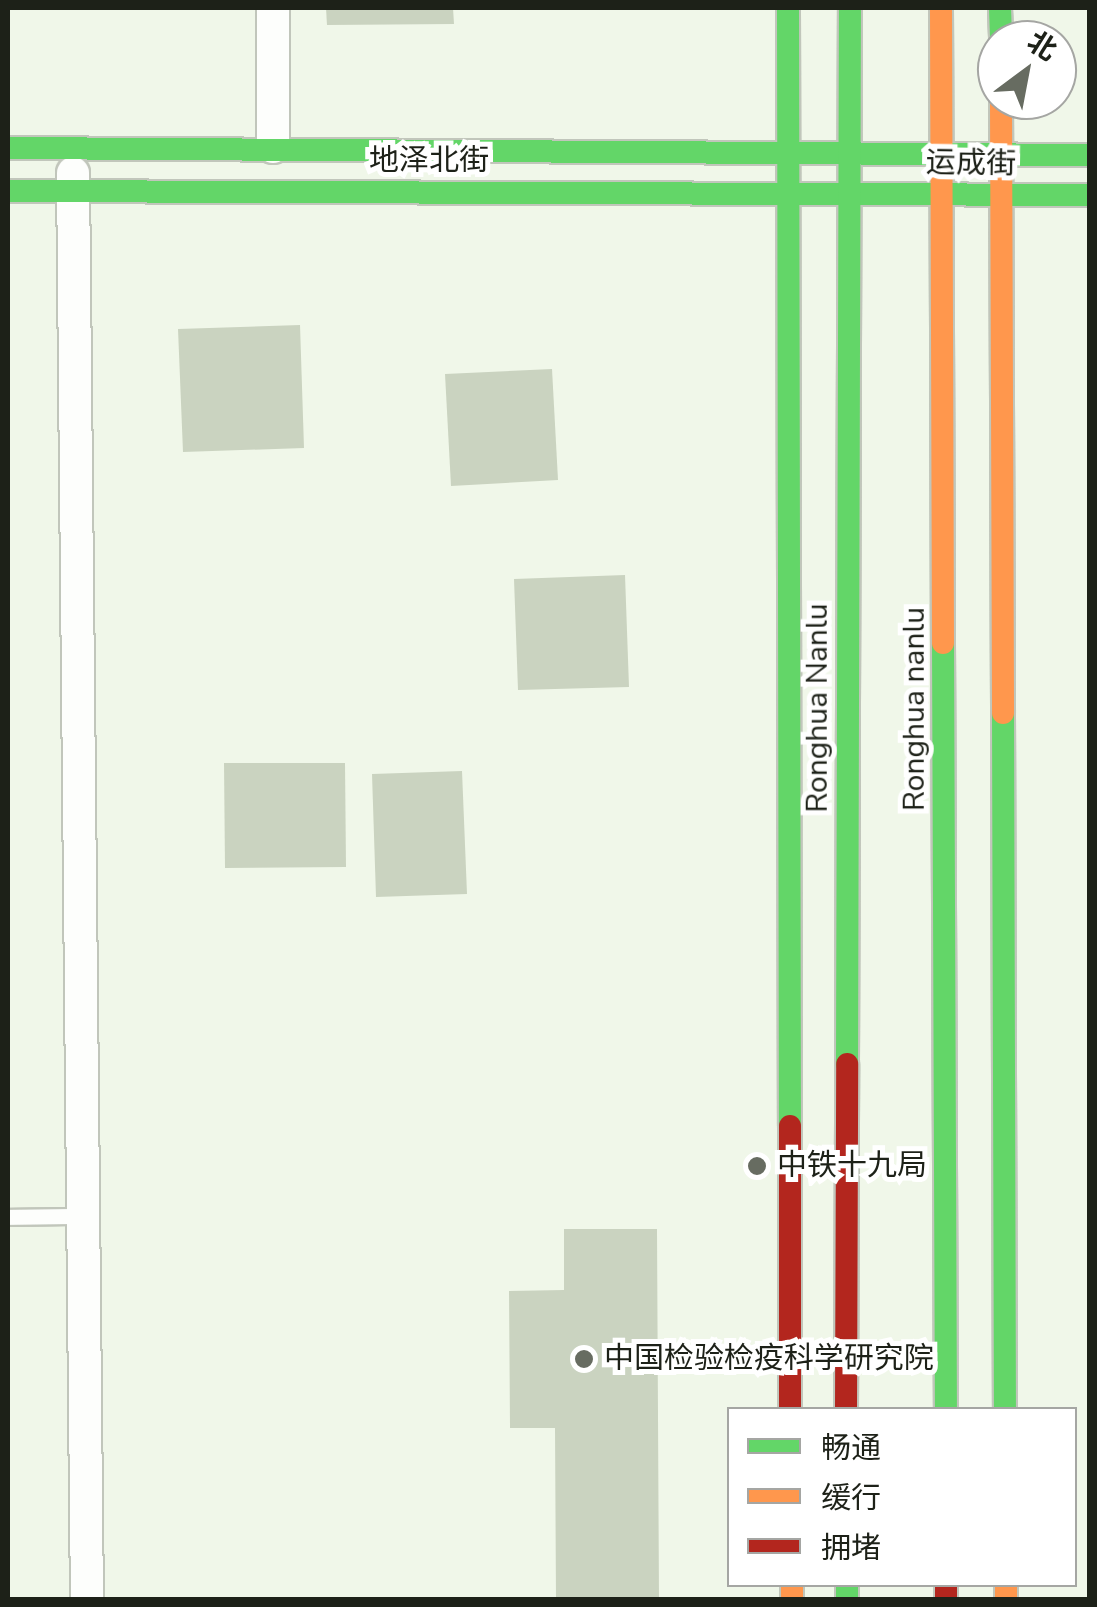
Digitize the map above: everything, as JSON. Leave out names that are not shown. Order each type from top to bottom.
[{"type":"street","points":[[273,8],[274,147]]},
{"type":"street","points":[[788,8],[790,1407]]},
{"type":"street","name":"Ronghua Nanlu","points":[[846,1407],[850,8]]},
{"type":"street","name":"Ronghua nanlu","points":[[941,8],[946,1407]]},
{"type":"street","points":[[1001,120],[1005,1407]]},
{"type":"street","name":"地泽北街","points":[[8,148],[851,152]]},
{"type":"street","points":[[73,148],[87,1600]]},
{"type":"street","name":"运成街","points":[[851,152],[1090,155]]},
{"type":"street","name":"地泽北街","points":[[8,191],[850,193]]},
{"type":"street","name":"运成街","points":[[850,193],[1090,195]]},
{"type":"street","points":[[946,720],[1002,608]]},
{"type":"lane","points":[[8,1217],[83,1216]]},
{"type":"building","points":[[326,8],[453,8],[454,24],[327,25]]},
{"type":"building","points":[[300,325],[304,448],[183,452],[178,329]]},
{"type":"building","points":[[552,369],[558,480],[451,486],[445,374]]},
{"type":"building","points":[[625,575],[629,687],[518,690],[514,579]]},
{"type":"building","points":[[224,763],[345,763],[346,867],[225,868]]},
{"type":"building","points":[[462,771],[467,894],[376,897],[372,774]]},
{"type":"building","name":"中国检验检疫科学研究院","points":[[564,1229],[657,1229],[659,1600],[556,1600],[555,1428],[510,1428],[509,1291],[564,1290]]},
{"type":"traffic: fast","points":[[788,8],[790,1126]]},
{"type":"traffic: fast","points":[[847,1064],[850,8]]},
{"type":"traffic: fast","points":[[1000,8],[1000,20]]},
{"type":"traffic: fast","points":[[8,148],[1090,155]]},
{"type":"traffic: fast","points":[[8,191],[1090,195]]},
{"type":"traffic: fast","points":[[943,643],[946,1407]]},
{"type":"traffic: fast","points":[[1003,713],[1005,1407]]},
{"type":"traffic: fast","points":[[847,1587],[847,1600]]},
{"type":"traffic: slow","points":[[941,8],[943,643]]},
{"type":"traffic: slow","points":[[1001,120],[1003,713]]},
{"type":"traffic: slow","points":[[792,1587],[792,1600]]},
{"type":"traffic: slow","points":[[1006,1587],[1006,1600]]},
{"type":"traffic: jam","points":[[846,1407],[847,1064]]},
{"type":"traffic: jam","points":[[790,1126],[790,1407]]},
{"type":"traffic: jam","points":[[946,1587],[946,1600]]},
{"type":"place","name":"中铁十九局","points":[[757,1166]]},
{"type":"place","name":"中国检验检疫科学研究院","points":[[584,1359]]}]
